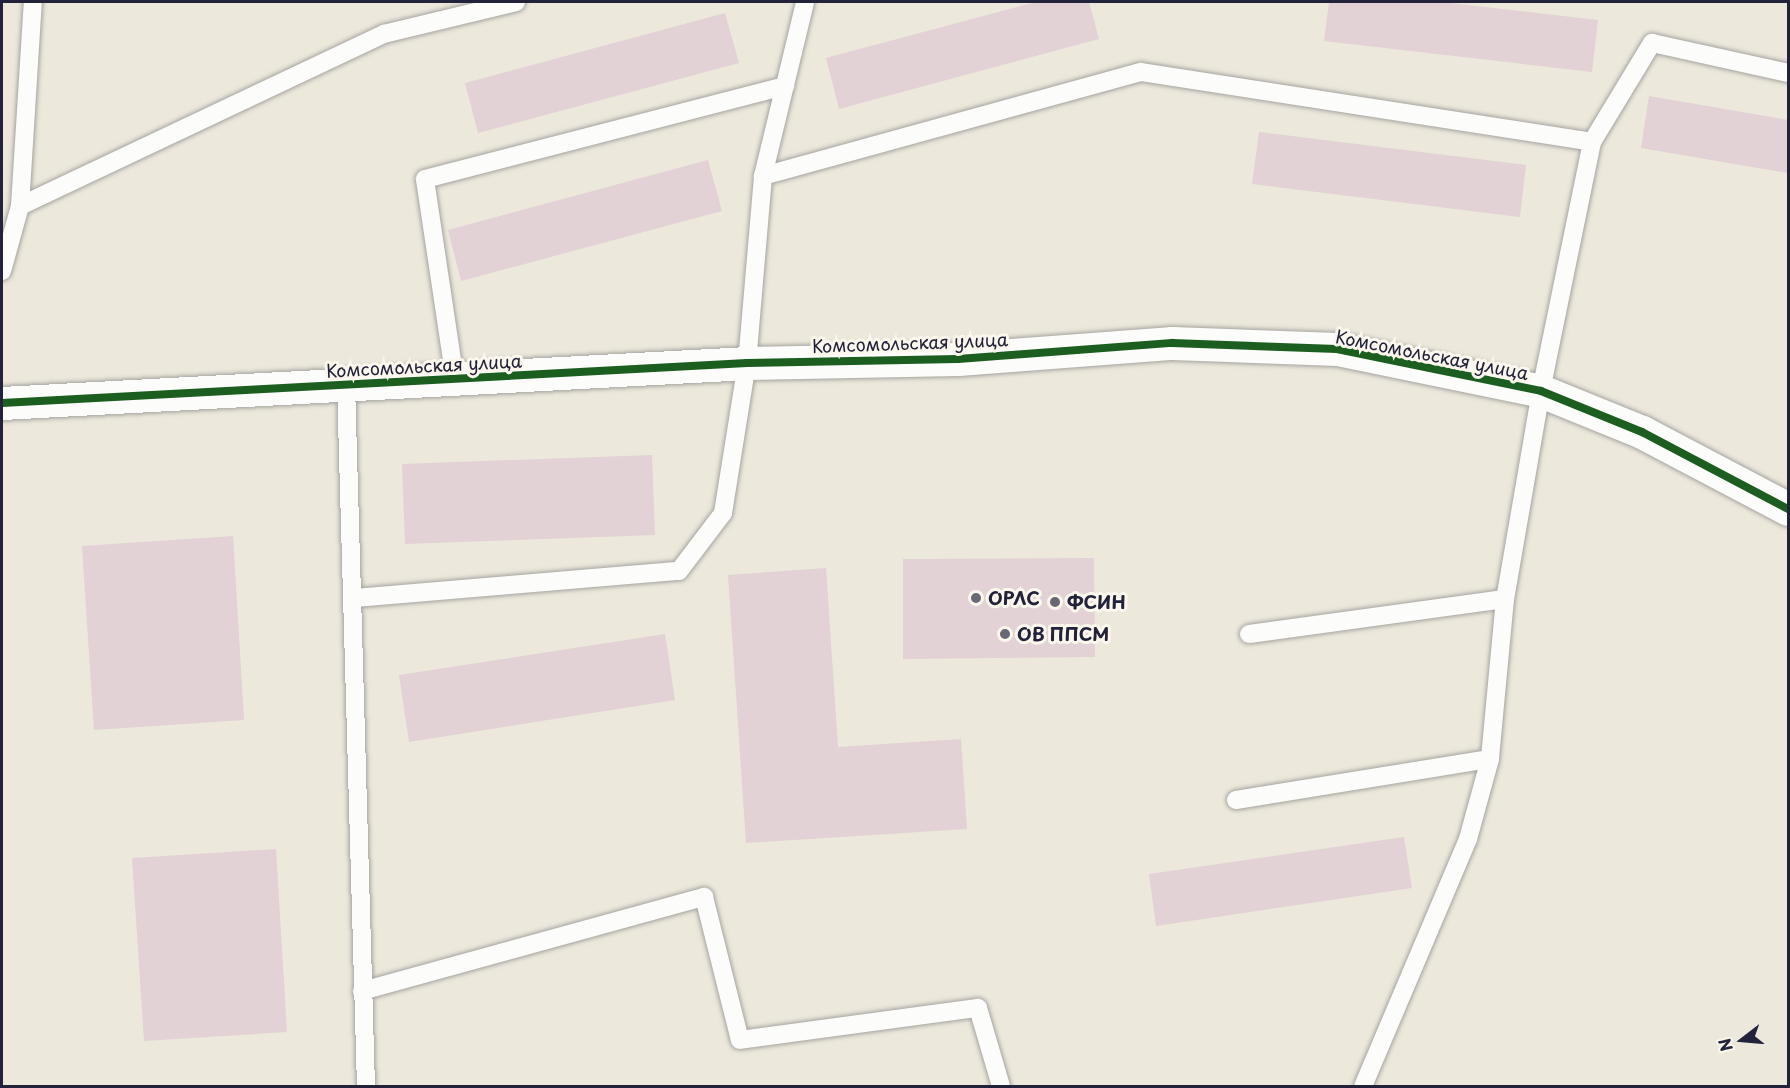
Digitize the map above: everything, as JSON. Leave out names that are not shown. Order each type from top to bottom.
[{"type":"street","name":"Комсомольская улица","points":[[2,403],[747,363],[958,359],[1172,343],[1336,349],[1541,391],[1642,432],[1788,509]]},
{"type":"lane","points":[[2,271],[20,206],[33,2]]},
{"type":"lane","points":[[20,206],[384,34],[516,2]]},
{"type":"lane","points":[[355,598],[679,571],[723,513],[747,363],[763,176],[805,2]]},
{"type":"lane","points":[[1363,1086],[1468,839],[1490,759],[1505,599],[1541,391],[1592,141],[1652,43],[1788,73]]},
{"type":"lane","points":[[763,176],[1141,72],[1592,141]]},
{"type":"lane","points":[[455,380],[425,179],[785,86]]},
{"type":"lane","points":[[346,384],[355,598],[362,991],[366,1086]]},
{"type":"lane","points":[[1250,634],[1505,599]]},
{"type":"lane","points":[[1236,800],[1490,759]]},
{"type":"lane","points":[[362,991],[704,897],[740,1040],[978,1008],[1001,1086]]},
{"type":"building","points":[[1036,2],[1089,2],[1099,39],[839,109],[826,58]]},
{"type":"building","points":[[1329,2],[1442,2],[1598,20],[1592,72],[1324,41]]},
{"type":"building","points":[[725,13],[739,63],[478,133],[465,83]]},
{"type":"building","points":[[1649,96],[1788,120],[1788,173],[1641,148]]},
{"type":"building","points":[[1259,132],[1526,165],[1520,217],[1252,184]]},
{"type":"building","points":[[708,160],[722,211],[461,281],[448,230]]},
{"type":"building","points":[[652,455],[655,535],[405,544],[402,464]]},
{"type":"building","points":[[233,536],[244,720],[94,730],[82,546]]},
{"type":"building","points":[[1094,558],[1095,657],[903,659],[903,559]]},
{"type":"building","points":[[826,568],[838,747],[961,739],[967,829],[746,843],[728,575]]},
{"type":"building","points":[[665,634],[675,700],[409,742],[399,675]]},
{"type":"building","points":[[1404,837],[1412,888],[1156,926],[1149,874]]},
{"type":"building","points":[[276,849],[287,1032],[144,1041],[132,858]]},
{"type":"cycle path","points":[[2,403],[747,363],[958,359],[1172,343],[1337,349],[1541,391],[1642,432],[1788,509]]},
{"type":"place","name":"ОРЛС","points":[[976,598]]},
{"type":"place","name":"ФСИН","points":[[1055,602]]},
{"type":"place","name":"ОВ ППСМ","points":[[1005,634]]}]
